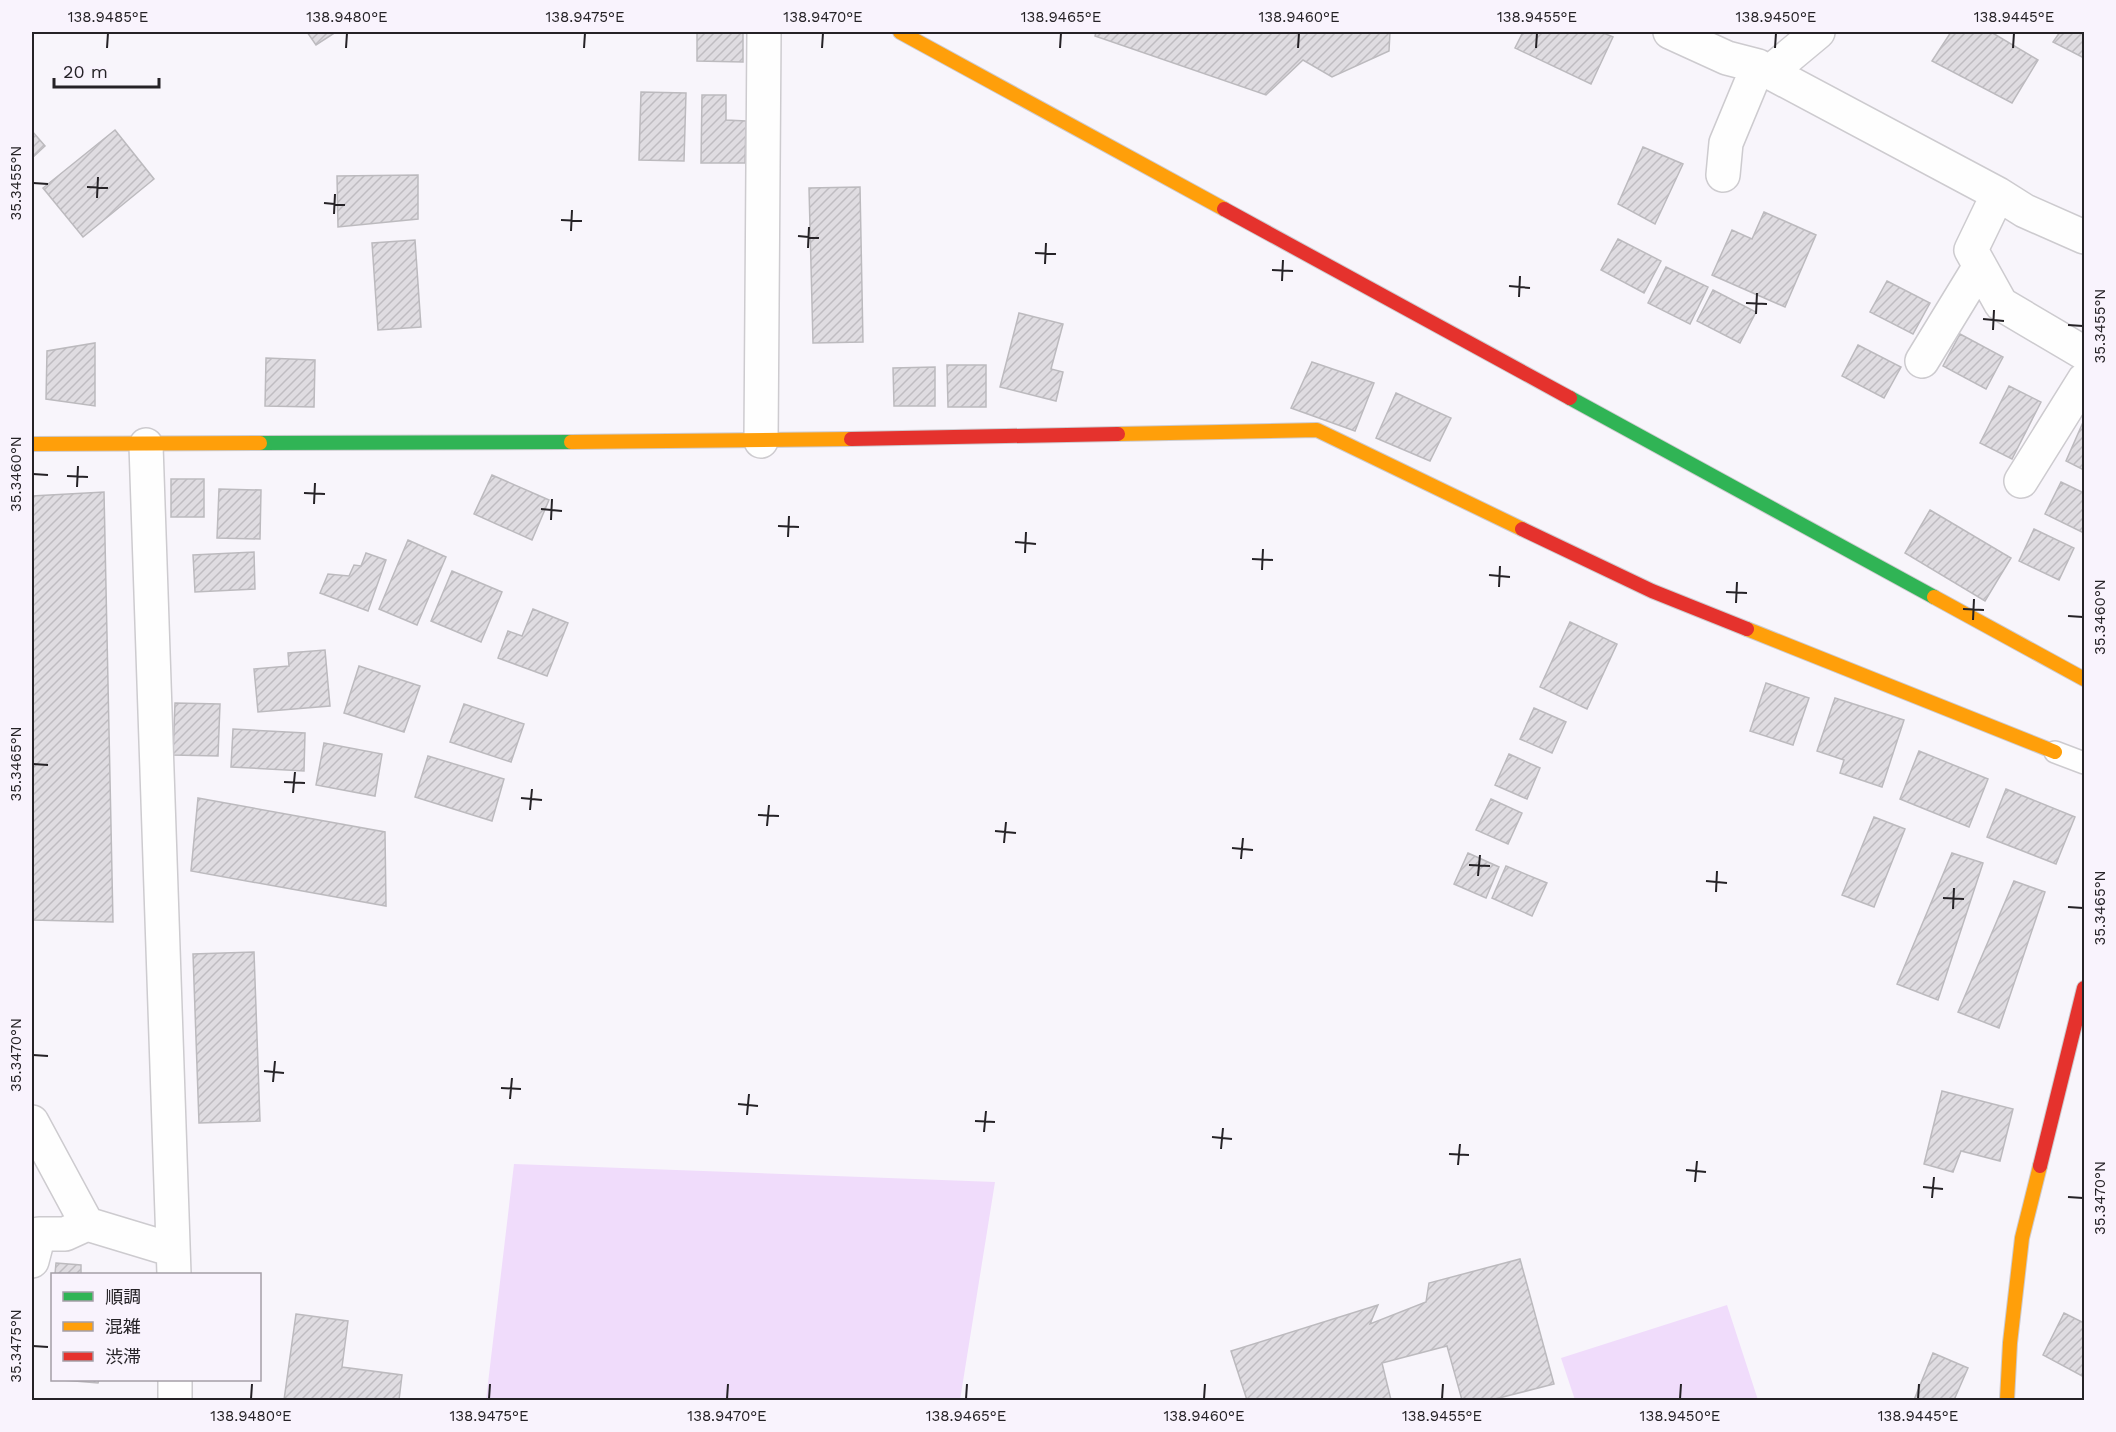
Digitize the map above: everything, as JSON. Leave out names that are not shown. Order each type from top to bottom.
[{"type":"street","points":[[761,441],[764,32]]},
{"type":"street","points":[[900,32],[2085,679]]},
{"type":"street","points":[[1670,32],[1727,58],[1764,69],[1998,194],[2025,211],[2085,237]]},
{"type":"street","points":[[1723,175],[1726,143],[1764,69],[1818,32]]},
{"type":"street","points":[[1998,194],[1971,250],[2001,304],[2085,353]]},
{"type":"street","points":[[1922,361],[1980,266]]},
{"type":"street","points":[[2020,481],[2085,380]]},
{"type":"street","points":[[32,444],[761,441],[1317,430],[1652,591],[2055,752]]},
{"type":"street","points":[[32,1122],[87,1224],[174,1262],[146,445]]},
{"type":"street","points":[[2007,1401],[2010,1343],[2022,1238],[2085,988]]},
{"type":"street","points":[[32,1261],[39,1234],[65,1234],[87,1224]]},
{"type":"street","points":[[175,1381],[176,1401]]},
{"type":"lane","points":[[2055,752],[2085,763]]},
{"type":"shaded area","points":[[514,1164],[995,1182],[960,1400],[486,1400]]},
{"type":"shaded area","points":[[1727,1305],[1758,1400],[1575,1400],[1561,1358]]},
{"type":"building","points":[[307,32],[336,32],[316,45]]},
{"type":"building","points":[[697,32],[743,32],[743,62],[697,61]]},
{"type":"building","points":[[1096,32],[1390,32],[1389,51],[1332,77],[1303,60],[1266,95],[1095,36]]},
{"type":"building","points":[[1523,32],[1601,32],[1613,37],[1591,84],[1515,48]]},
{"type":"building","points":[[1951,32],[1991,32],[2038,60],[2012,103],[1932,61]]},
{"type":"building","points":[[2060,32],[2084,32],[2084,58],[2053,42]]},
{"type":"building","points":[[641,92],[686,93],[684,161],[639,160]]},
{"type":"building","points":[[702,95],[726,95],[726,120],[746,121],[745,163],[701,163]]},
{"type":"building","points":[[115,130],[154,179],[83,237],[43,188]]},
{"type":"building","points":[[32,131],[45,146],[32,158]]},
{"type":"building","points":[[1643,147],[1683,164],[1655,224],[1618,204]]},
{"type":"building","points":[[418,175],[418,219],[338,227],[337,176]]},
{"type":"building","points":[[860,187],[863,342],[813,343],[809,188]]},
{"type":"building","points":[[1764,212],[1816,235],[1785,307],[1712,275],[1732,230],[1752,239]]},
{"type":"building","points":[[1618,239],[1661,261],[1644,293],[1601,270]]},
{"type":"building","points":[[415,240],[421,327],[378,330],[372,243]]},
{"type":"building","points":[[1666,267],[1708,287],[1690,324],[1648,303]]},
{"type":"building","points":[[1887,281],[1930,303],[1913,334],[1870,312]]},
{"type":"building","points":[[1713,290],[1756,312],[1740,343],[1697,321]]},
{"type":"building","points":[[1019,313],[1063,324],[1051,369],[1063,372],[1056,401],[1000,387]]},
{"type":"building","points":[[1960,334],[2003,357],[1986,389],[1943,366]]},
{"type":"building","points":[[95,343],[95,406],[46,399],[47,351]]},
{"type":"building","points":[[1858,345],[1901,367],[1884,398],[1842,376]]},
{"type":"building","points":[[266,358],[315,360],[314,407],[265,406]]},
{"type":"building","points":[[1312,362],[1374,383],[1355,431],[1291,408]]},
{"type":"building","points":[[947,365],[986,365],[986,407],[948,407]]},
{"type":"building","points":[[935,367],[935,406],[894,406],[893,368]]},
{"type":"building","points":[[2009,386],[2041,402],[2012,459],[1980,443]]},
{"type":"building","points":[[1396,393],[1451,418],[1430,461],[1376,438]]},
{"type":"building","points":[[2084,420],[2084,470],[2066,461]]},
{"type":"building","points":[[492,475],[549,500],[532,540],[474,514]]},
{"type":"building","points":[[171,479],[204,479],[204,517],[171,517]]},
{"type":"building","points":[[2061,482],[2084,493],[2084,533],[2045,514]]},
{"type":"building","points":[[219,489],[261,490],[260,539],[217,538]]},
{"type":"building","points":[[104,492],[113,922],[32,920],[32,496]]},
{"type":"building","points":[[1930,510],[2011,558],[1985,601],[1905,553]]},
{"type":"building","points":[[2034,529],[2074,548],[2059,580],[2019,561]]},
{"type":"building","points":[[408,540],[446,557],[417,625],[379,609]]},
{"type":"building","points":[[254,552],[255,589],[195,592],[193,555]]},
{"type":"building","points":[[366,553],[386,560],[368,611],[320,593],[328,574],[349,576],[354,565],[361,566]]},
{"type":"building","points":[[452,571],[502,592],[481,642],[431,621]]},
{"type":"building","points":[[533,609],[568,623],[547,676],[498,658],[508,631],[522,636]]},
{"type":"building","points":[[1570,622],[1617,644],[1587,709],[1540,687]]},
{"type":"building","points":[[325,650],[330,706],[258,712],[254,669],[289,666],[288,653]]},
{"type":"building","points":[[359,666],[420,686],[404,732],[344,713]]},
{"type":"building","points":[[1766,683],[1809,698],[1793,745],[1750,731]]},
{"type":"building","points":[[1835,698],[1904,720],[1882,787],[1840,773],[1844,760],[1817,751]]},
{"type":"building","points":[[175,703],[220,704],[218,756],[173,755]]},
{"type":"building","points":[[464,704],[524,724],[511,762],[450,742]]},
{"type":"building","points":[[1534,708],[1566,722],[1552,753],[1520,739]]},
{"type":"building","points":[[233,729],[305,733],[304,771],[231,767]]},
{"type":"building","points":[[324,743],[382,754],[375,796],[316,785]]},
{"type":"building","points":[[1919,751],[1988,779],[1969,827],[1900,799]]},
{"type":"building","points":[[1509,754],[1540,768],[1527,799],[1495,785]]},
{"type":"building","points":[[428,756],[504,779],[492,821],[415,797]]},
{"type":"building","points":[[2006,789],[2075,817],[2056,864],[1987,837]]},
{"type":"building","points":[[198,798],[385,832],[386,906],[191,871]]},
{"type":"building","points":[[1491,799],[1522,813],[1508,844],[1476,830]]},
{"type":"building","points":[[1874,817],[1905,829],[1874,907],[1842,895]]},
{"type":"building","points":[[1468,853],[1499,867],[1486,898],[1454,884]]},
{"type":"building","points":[[1952,853],[1983,863],[1938,1000],[1897,984]]},
{"type":"building","points":[[1506,866],[1547,883],[1532,916],[1492,898]]},
{"type":"building","points":[[2014,881],[2045,892],[1999,1028],[1958,1012]]},
{"type":"building","points":[[254,952],[260,1121],[199,1123],[193,954]]},
{"type":"building","points":[[1942,1091],[2013,1109],[2000,1161],[1961,1151],[1953,1172],[1924,1164]]},
{"type":"building","points":[[1520,1259],[1554,1384],[1491,1400],[1462,1400],[1447,1346],[1382,1363],[1391,1400],[1247,1400],[1231,1351],[1378,1305],[1370,1324],[1426,1302],[1429,1283]]},
{"type":"building","points":[[56,1263],[81,1265],[81,1273],[55,1273]]},
{"type":"building","points":[[2064,1313],[2084,1323],[2084,1377],[2043,1355]]},
{"type":"building","points":[[296,1314],[348,1321],[342,1367],[402,1375],[399,1400],[284,1400]]},
{"type":"building","points":[[1933,1353],[1968,1368],[1954,1400],[1914,1400]]},
{"type":"building","points":[[74,1381],[99,1381],[98,1383]]},
{"type":"traffic: fast","points":[[1570,398],[1934,597]]},
{"type":"traffic: fast","points":[[260,443],[571,442]]},
{"type":"traffic: slow","points":[[900,32],[1224,209]]},
{"type":"traffic: slow","points":[[1118,434],[1317,430],[1522,529]]},
{"type":"traffic: slow","points":[[571,442],[851,439]]},
{"type":"traffic: slow","points":[[32,444],[260,443]]},
{"type":"traffic: slow","points":[[1934,597],[2084,679]]},
{"type":"traffic: slow","points":[[1747,629],[2055,752]]},
{"type":"traffic: slow","points":[[2007,1400],[2010,1343],[2022,1238],[2040,1166]]},
{"type":"traffic: jam","points":[[1224,209],[1570,398]]},
{"type":"traffic: jam","points":[[851,439],[1118,434]]},
{"type":"traffic: jam","points":[[1522,529],[1652,591],[1747,629]]},
{"type":"traffic: jam","points":[[2040,1166],[2084,988]]}]
